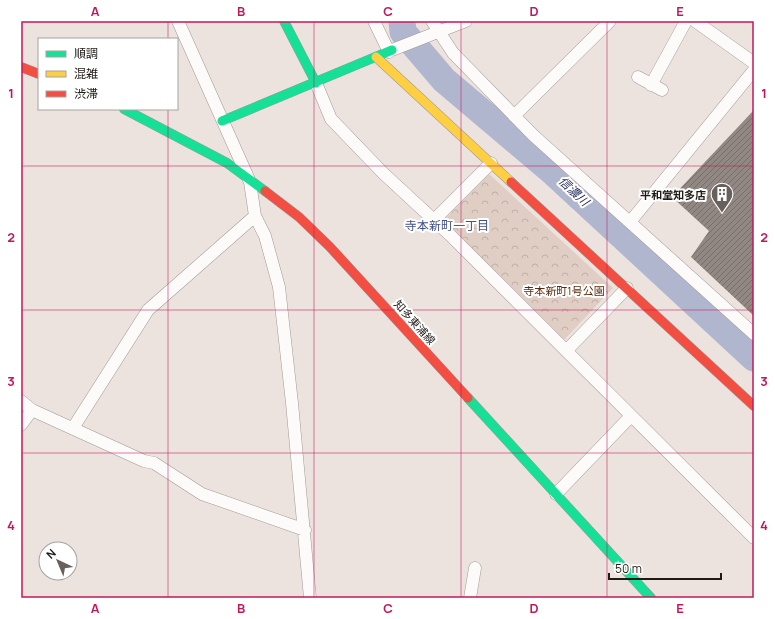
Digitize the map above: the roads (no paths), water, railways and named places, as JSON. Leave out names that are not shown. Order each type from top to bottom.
[{"type":"street","points":[[178,21],[250,182],[255,216],[264,236],[279,286],[305,530],[310,598]]},
{"type":"street","points":[[284,21],[316,83],[331,119],[383,173],[434,220],[754,538]]},
{"type":"street","points":[[374,21],[390,51]]},
{"type":"street","points":[[432,21],[454,53],[533,135],[754,334]]},
{"type":"street","points":[[222,121],[466,21]]},
{"type":"street","points":[[514,116],[610,21]]},
{"type":"street","points":[[638,77],[656,87],[686,21]]},
{"type":"street","points":[[695,21],[709,25],[754,63]]},
{"type":"street","points":[[376,57],[754,406]]},
{"type":"street","points":[[21,67],[38,74]]},
{"type":"street","points":[[630,222],[754,70]]},
{"type":"street","name":"知多東浦線","points":[[126,110],[227,163],[250,182],[299,217],[330,247],[650,598]]},
{"type":"street","points":[[434,220],[491,163]]},
{"type":"street","points":[[73,428],[148,310],[255,216]]},
{"type":"street","points":[[566,351],[627,288]]},
{"type":"street","points":[[21,401],[32,410],[144,461],[154,463],[202,494],[305,530]]},
{"type":"street","points":[[21,425],[32,410]]},
{"type":"street","points":[[556,494],[631,416]]},
{"type":"street","points":[[470,598],[475,568]]},
{"type":"waterway","name":"信濃川","points":[[402,21],[403,32],[444,80],[554,173],[754,358]]},
{"type":"place","name":"平和堂知多店","points":[[722,214]]},
{"type":"district","name":"寺本新町一丁目","points":[[447,225]]},
{"type":"park label","name":"寺本新町1号公園","points":[[564,290]]}]
